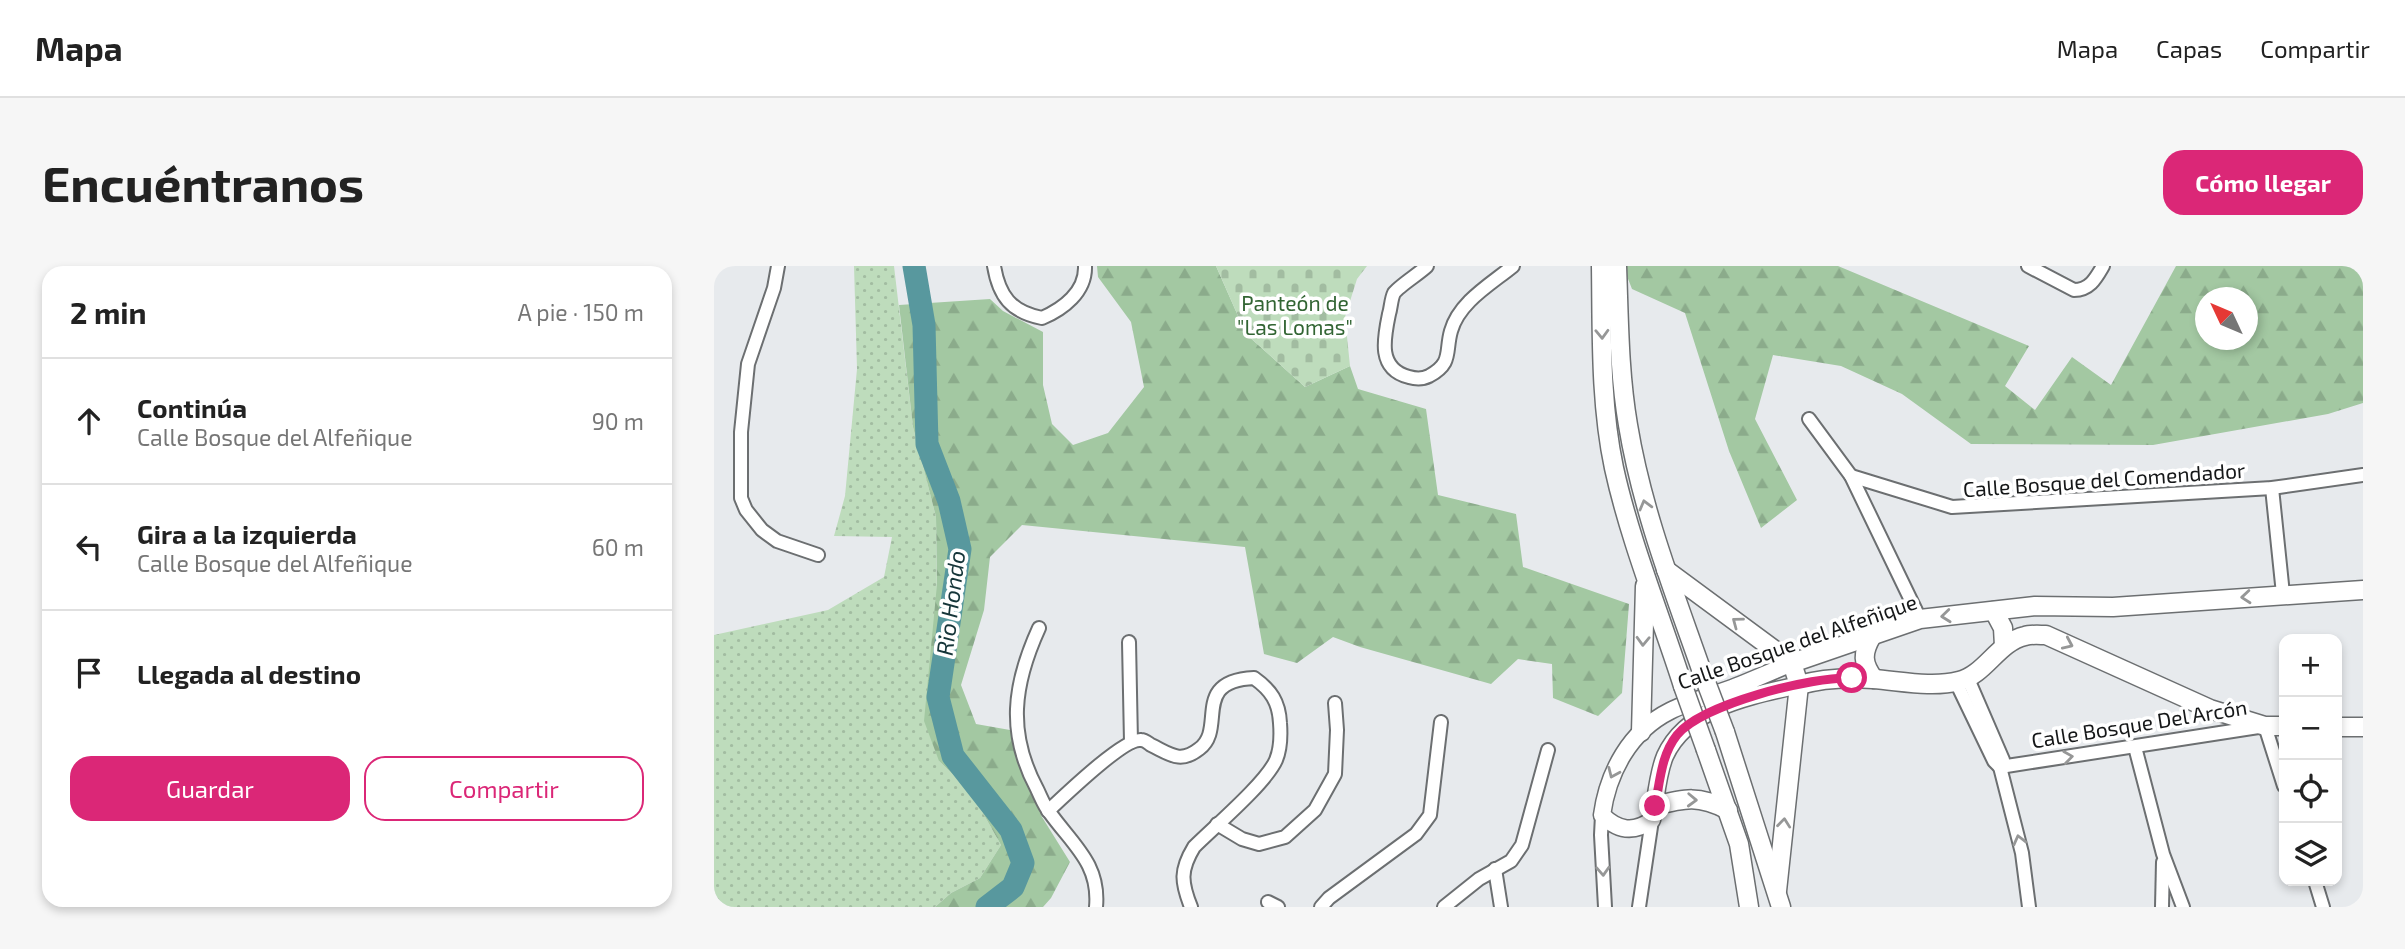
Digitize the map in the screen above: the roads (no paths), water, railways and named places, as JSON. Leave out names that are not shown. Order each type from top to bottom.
[{"type":"main road","points":[[1601,266],[1604,406],[1614,468],[1683,686],[1739,844],[1749,907]]},
{"type":"main road","points":[[1617,266],[1620,354],[1628,424],[1651,527],[1725,732],[1779,899]]},
{"type":"main road","points":[[1666,570],[1791,663],[1799,685],[1779,899]]},
{"type":"main road","points":[[1641,732],[1646,572]]},
{"type":"main road","name":"Calle Bosque del Alfeñique","points":[[1791,663],[1920,619],[2035,606],[2113,607],[2363,590]]},
{"type":"main road","points":[[1994,611],[2003,628],[2004,646]]},
{"type":"main road","points":[[1962,680],[2004,646],[2024,636],[2046,635],[2210,709],[2265,726]]},
{"type":"main road","points":[[1872,636],[1863,656],[1866,668],[1874,679]]},
{"type":"main road","name":"Calle Bosque del Alfeñique","points":[[1799,685],[1826,678],[1910,683],[1962,680]]},
{"type":"main road","name":"Calle Bosque Del Arcón","points":[[2265,726],[2279,726]]},
{"type":"main road","points":[[2342,727],[2363,727]]},
{"type":"main road","points":[[1654,813],[1684,798],[1707,801],[1727,810]]},
{"type":"street","points":[[778,266],[774,288],[748,364],[741,432],[741,498],[746,510],[762,530],[777,541],[817,555]]},
{"type":"street","points":[[994,266],[1001,293],[1009,302],[1030,316],[1042,318],[1069,303],[1079,289],[1085,266]]},
{"type":"street","points":[[1427,266],[1395,292],[1384,337],[1383,349],[1387,360],[1403,376],[1414,379],[1426,378],[1442,368],[1450,351],[1450,332],[1460,309],[1513,266]]},
{"type":"street","points":[[2028,266],[2074,290],[2089,286],[2103,266]]},
{"type":"street","points":[[1809,419],[1851,476],[1920,619]]},
{"type":"street","name":"Calle Bosque del Comendador","points":[[1851,476],[1952,507],[2272,488],[2363,475]]},
{"type":"street","points":[[2272,488],[2283,594]]},
{"type":"street","points":[[1038,628],[1028,652],[1015,716],[1017,739],[1026,766],[1048,811],[1091,867],[1096,886],[1096,907]]},
{"type":"street","points":[[1129,642],[1131,742]]},
{"type":"street","name":"Calle Bosque del Alfeñique","points":[[1602,815],[1608,785],[1621,757],[1653,721],[1683,705],[1739,686],[1791,663]]},
{"type":"street","points":[[1048,811],[1093,770],[1131,742],[1141,740],[1178,758],[1191,756],[1204,746],[1210,734],[1211,708],[1218,691],[1246,678],[1254,678],[1273,694],[1280,719],[1280,746],[1275,762],[1264,777],[1194,847],[1186,860],[1184,891],[1191,907]]},
{"type":"street","points":[[1962,680],[1994,761],[2000,767],[2022,853],[2029,907]]},
{"type":"street","name":"Calle Bosque del Alfeñique","points":[[1654,813],[1664,758],[1677,735],[1698,718],[1709,713],[1799,685]]},
{"type":"street","points":[[1217,824],[1242,839],[1259,844],[1285,836],[1315,810],[1335,774],[1335,703]]},
{"type":"street","points":[[1321,907],[1416,834],[1430,815],[1441,722]]},
{"type":"street","points":[[2265,726],[2279,770]]},
{"type":"street","name":"Calle Bosque Del Arcón","points":[[2000,767],[2265,726]]},
{"type":"street","points":[[2135,747],[2163,854],[2183,907]]},
{"type":"street","points":[[1444,907],[1479,879],[1510,860],[1522,845],[1548,750]]},
{"type":"street","points":[[1602,815],[1610,824],[1632,830],[1643,827],[1654,813]]},
{"type":"street","points":[[1639,907],[1654,813]]},
{"type":"street","points":[[1602,815],[1605,907]]},
{"type":"street","points":[[2162,907],[2163,854]]},
{"type":"street","points":[[1495,869],[1501,907]]},
{"type":"street","points":[[2317,886],[2323,907]]},
{"type":"waterway","name":"Rio Hondo","points":[[914,266],[924,325],[927,444],[949,501],[960,549],[938,697],[953,756],[1011,830],[1023,863],[1013,887],[987,907]]},
{"type":"park label","name":"Panteón de \"Las Lomas\"","points":[[1295,314]]}]
